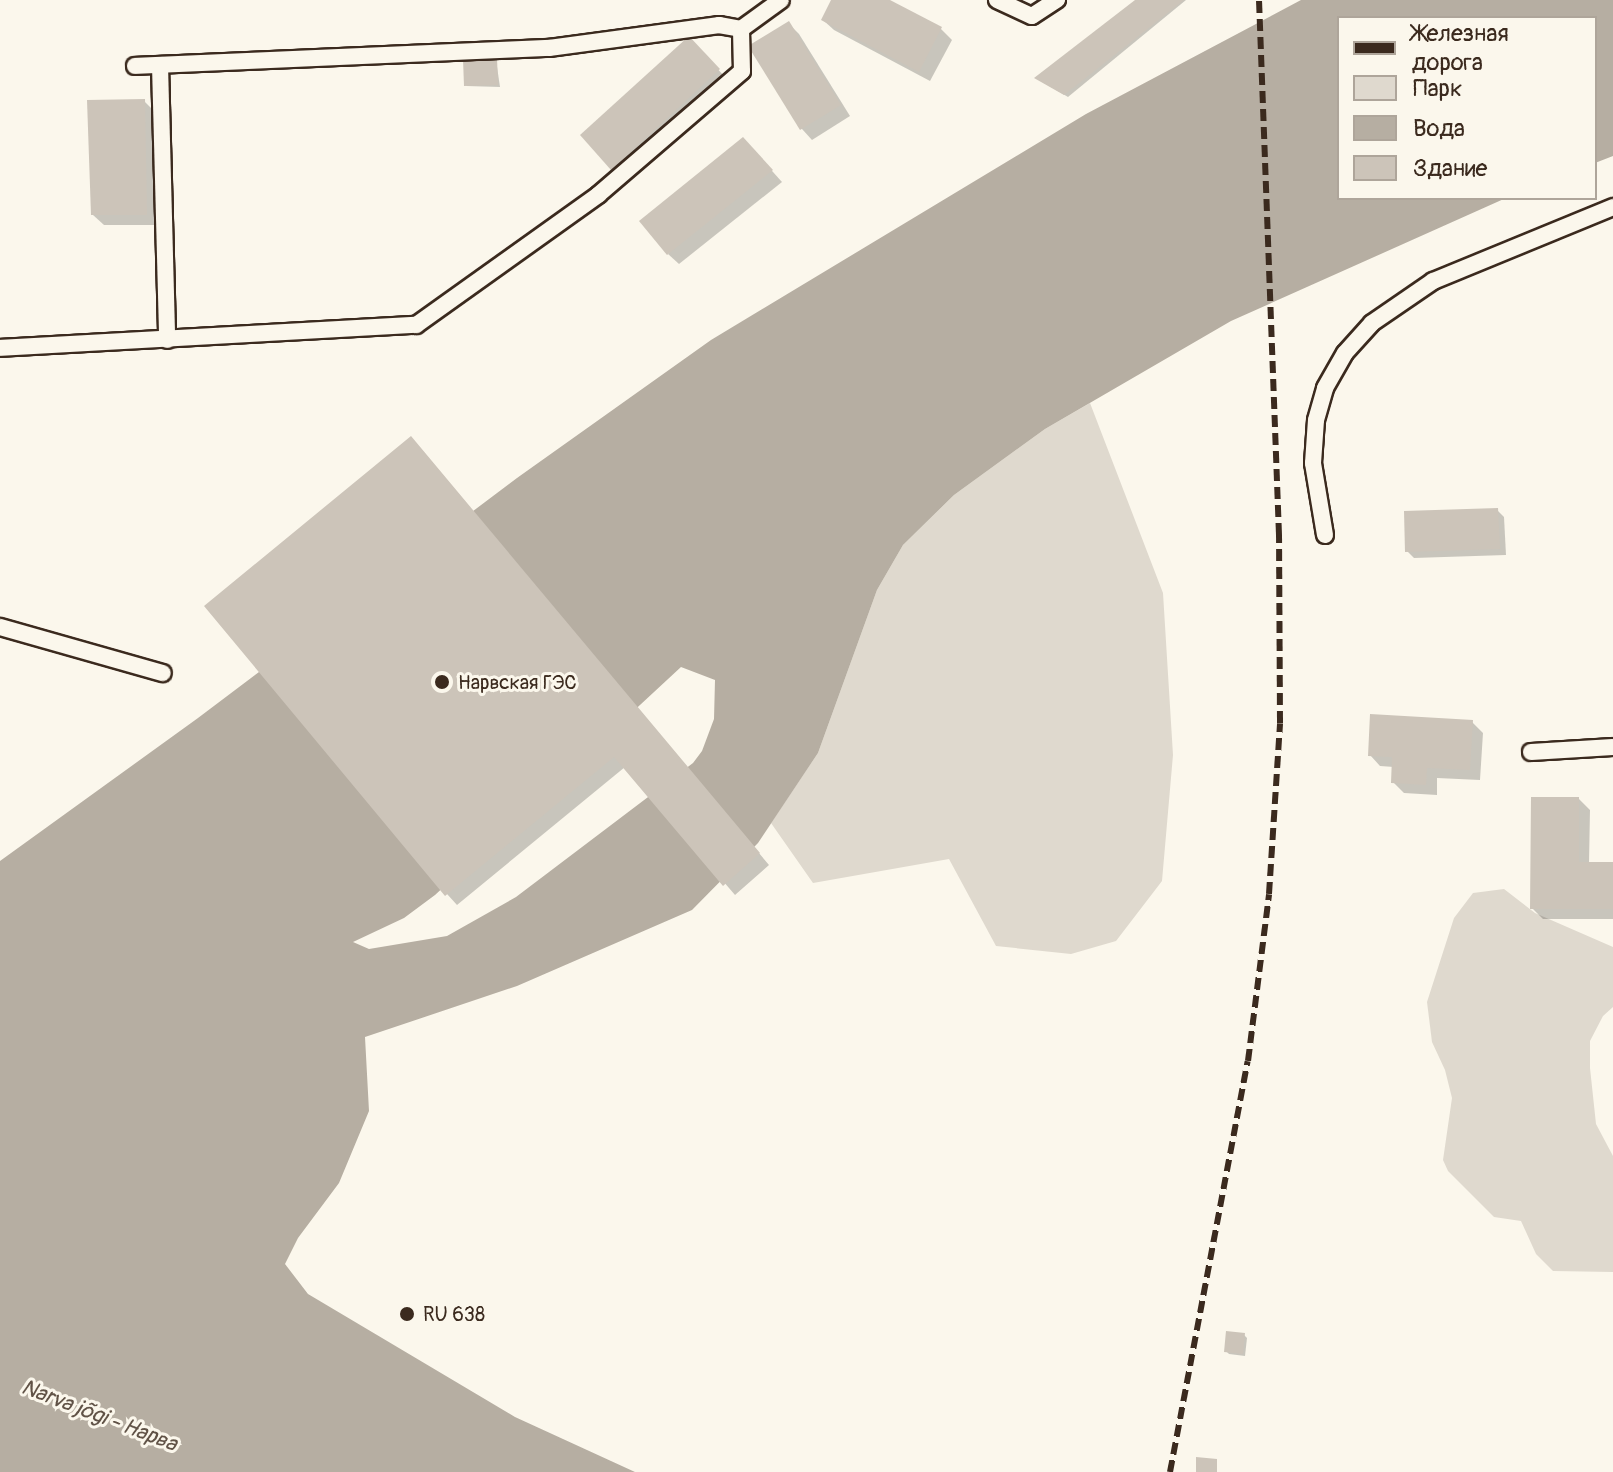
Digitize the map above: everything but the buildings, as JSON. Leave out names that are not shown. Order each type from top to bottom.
[{"type":"lane","points":[[135,66],[549,48],[719,25],[741,29],[781,0]]},
{"type":"lane","points":[[997,0],[1032,16],[1057,0]]},
{"type":"lane","points":[[0,348],[416,325],[598,195],[742,71],[741,29]]},
{"type":"lane","points":[[160,65],[167,340]]},
{"type":"lane","points":[[1325,535],[1313,463],[1316,420],[1325,388],[1345,353],[1372,323],[1433,281],[1613,207]]},
{"type":"lane","points":[[0,627],[163,673]]},
{"type":"lane","points":[[1531,752],[1613,747]]},
{"type":"green space","points":[[1090,403],[1163,593],[1173,755],[1162,881],[1116,941],[1071,954],[996,946],[949,859],[813,883],[771,823],[818,753],[877,590],[903,545],[954,495],[1045,429]]},
{"type":"green space","points":[[1504,889],[1535,913],[1613,947],[1613,1007],[1603,1016],[1590,1041],[1590,1068],[1596,1124],[1613,1156],[1613,1272],[1553,1271],[1536,1254],[1521,1221],[1494,1217],[1448,1171],[1443,1160],[1452,1098],[1445,1070],[1432,1042],[1427,1002],[1454,918],[1473,893]]},
{"type":"water","name":"Narva jõgi - Нарва","points":[[1301,0],[1613,0],[1613,156],[1597,162],[1597,16],[1337,16],[1337,200],[1502,200],[1231,321],[1045,429],[954,495],[903,545],[877,590],[818,753],[758,843],[692,910],[517,986],[365,1037],[369,1111],[339,1183],[298,1238],[285,1264],[308,1294],[515,1417],[635,1472],[0,1472],[0,861],[198,718],[517,478],[711,340],[1086,114]],"holes":[[[681,667],[715,680],[714,719],[702,751],[693,763],[516,897],[447,936],[369,949],[353,942],[404,918],[435,895]]]},
{"type":"railway","points":[[1170,1472],[1248,1061],[1269,894],[1280,723],[1279,535],[1259,0]]},
{"type":"place","name":"Нарвская ГЭС","points":[[442,682]]},
{"type":"place","name":"RU 638","points":[[407,1314]]}]
